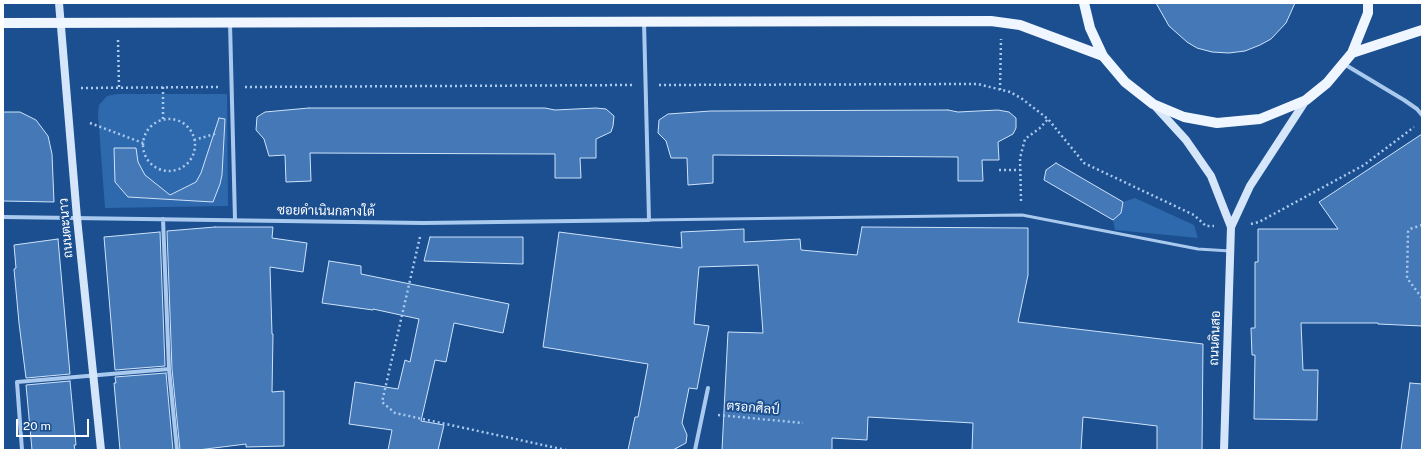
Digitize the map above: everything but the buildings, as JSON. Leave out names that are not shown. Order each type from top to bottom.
[{"type":"main road","name":"ถนนตะนาว","points":[[59,3],[77,218],[94,376],[100,450]]},
{"type":"main road","points":[[1084,3],[1090,28],[1103,56],[1125,82],[1153,104],[1184,117],[1217,123],[1260,119],[1306,100],[1327,83],[1352,53],[1368,13],[1368,3]]},
{"type":"main road","points":[[3,23],[118,24],[976,20],[1020,25],[1103,56]]},
{"type":"main road","points":[[1352,53],[1422,30]]},
{"type":"main road","name":"ถนนดินสอ","points":[[1224,450],[1231,227],[1250,186],[1306,100]]},
{"type":"main road","name":"ถนนดินสอ","points":[[1153,104],[1186,140],[1210,176],[1231,227]]},
{"type":"street","points":[[644,22],[649,220]]},
{"type":"street","points":[[230,23],[235,220]]},
{"type":"street","points":[[1344,64],[1404,100],[1417,109],[1422,115]]},
{"type":"street","name":"ซอยดำเนินกลางใต้","points":[[3,217],[423,223],[649,220]]},
{"type":"street","points":[[163,219],[169,369],[177,450]]},
{"type":"street","points":[[22,450],[16,382],[169,369]]},
{"type":"street","points":[[695,450],[708,388]]},
{"type":"lane","points":[[649,220],[1022,215],[1198,249],[1230,251]]},
{"type":"path","points":[[1000,90],[1001,22]]},
{"type":"path","points":[[118,24],[119,88]]},
{"type":"path","points":[[89,88],[978,84],[1010,92],[1021,98],[1048,119],[1084,163],[1194,215],[1206,226]]},
{"type":"path","points":[[163,87],[163,120]]},
{"type":"path","points":[[1022,215],[1020,158],[1025,139],[1040,128],[1048,119]]},
{"type":"path","points":[[163,120],[180,122],[188,128],[193,135],[194,140],[194,153],[190,160],[183,167],[166,172],[158,170],[151,165],[143,152],[144,135],[155,123],[163,120]]},
{"type":"path","points":[[90,123],[143,143]]},
{"type":"path","points":[[1259,222],[1364,165],[1416,125]]},
{"type":"path","points":[[194,140],[233,129]]},
{"type":"path","points":[[999,170],[1020,170]]},
{"type":"path","points":[[423,223],[382,402],[395,414],[566,450]]},
{"type":"path","points":[[1422,225],[1410,229],[1408,232],[1408,278],[1422,298]]},
{"type":"path","name":"ตรอกศิลป์","points":[[702,413],[803,423]]},
{"type":"shaded area","points":[[117,94],[227,94],[228,206],[105,208],[98,114],[99,105],[107,96]]},
{"type":"shaded area","points":[[1135,198],[1194,225],[1198,238],[1115,230],[1113,220],[1121,213],[1123,202]]}]
